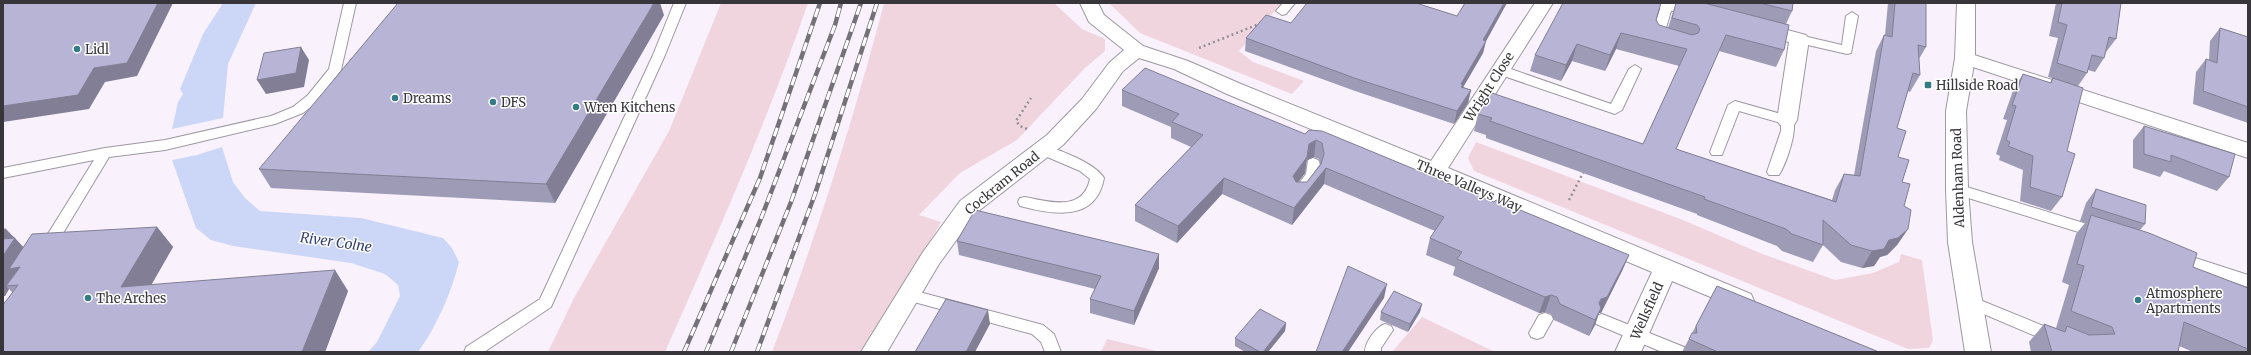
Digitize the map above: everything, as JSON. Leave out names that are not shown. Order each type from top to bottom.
[{"type":"street","name":"Three Valleys Way","points":[[1089,3],[1096,18],[1136,50],[1181,64],[1322,132],[1435,171],[1760,309]]},
{"type":"street","name":"Wright Close","points":[[1435,171],[1544,3]]},
{"type":"street","points":[[1665,3],[1718,17]]},
{"type":"street","name":"Aldenham Road","points":[[1966,3],[1965,58],[1956,111],[1957,190],[1960,242],[1978,352]]},
{"type":"street","points":[[1740,23],[1799,39],[1787,120]]},
{"type":"street","name":"Cockram Road","points":[[874,352],[931,258],[968,207],[1049,145],[1089,104],[1116,67],[1136,50]]},
{"type":"street","points":[[1965,58],[2248,151]]},
{"type":"street","name":"Wellsfield","points":[[1632,343],[1665,269]]},
{"type":"lane","points":[[3,173],[105,153],[165,145],[276,120],[298,110],[317,93],[335,70],[350,3]]},
{"type":"lane","points":[[472,352],[546,303],[659,55],[680,3]]},
{"type":"lane","points":[[1665,3],[1657,37],[1678,44]]},
{"type":"lane","points":[[1799,39],[1847,50],[1852,16]]},
{"type":"lane","points":[[1500,70],[1615,110],[1635,69]]},
{"type":"lane","points":[[1717,152],[1736,105],[1787,120],[1788,131],[1774,172]]},
{"type":"lane","points":[[1025,202],[1058,209],[1074,206],[1088,200],[1097,188],[1097,178],[1085,168],[1049,145]]},
{"type":"lane","points":[[36,264],[105,153]]},
{"type":"lane","points":[[1299,194],[1313,176],[1313,163]]},
{"type":"lane","points":[[1957,190],[2110,237]]},
{"type":"lane","points":[[2161,253],[2248,282]]},
{"type":"lane","points":[[908,296],[1037,329],[1048,338],[1053,352]]},
{"type":"lane","points":[[1970,302],[2089,352]]},
{"type":"lane","points":[[1537,333],[1545,319]]},
{"type":"lane","points":[[1602,320],[1632,343],[1678,352]]},
{"type":"lane","points":[[1373,352],[1373,347],[1385,330]]},
{"type":"path","points":[[1181,64],[1200,47],[1220,38],[1252,29],[1285,7]]},
{"type":"path","points":[[1031,98],[1016,121],[1020,126],[1049,145]]},
{"type":"path","points":[[1557,223],[1586,167]]},
{"type":"shaded area","points":[[721,3],[808,3],[776,92],[722,222],[665,352],[548,352],[574,298],[669,131]]},
{"type":"shaded area","points":[[884,3],[1054,3],[1082,29],[1105,39],[1105,51],[1085,68],[1017,140],[960,173],[919,215],[941,222],[893,307],[864,352],[772,352],[819,223],[860,91]]},
{"type":"shaded area","points":[[1109,3],[1282,3],[1239,51],[1253,62],[1304,81],[1292,94],[1140,33]]},
{"type":"shaded area","points":[[1476,142],[1683,220],[1760,253],[1835,280],[1873,273],[1899,262],[1901,254],[1922,260],[1933,340],[1929,348],[1908,349],[1474,171],[1468,158]]},
{"type":"shaded area","points":[[1422,317],[1495,352],[1392,352]]},
{"type":"shaded area","points":[[1107,339],[1161,352],[1101,352]]},
{"type":"water","points":[[223,3],[256,3],[228,64],[223,118],[172,129],[178,102],[183,94],[180,89],[203,34]]},
{"type":"water","name":"River Colne","points":[[222,147],[233,182],[245,198],[260,211],[361,218],[443,238],[452,248],[459,262],[443,309],[418,352],[368,352],[377,342],[400,296],[398,285],[385,274],[351,263],[233,246],[211,240],[196,228],[172,160],[197,155]]},
{"type":"building","name":"Lidl","points":[[3,3],[158,3],[127,63],[94,68],[78,95],[3,106]]},
{"type":"building","points":[[398,3],[654,3],[546,184],[259,169]]},
{"type":"building","points":[[1307,3],[1416,3],[1457,16],[1465,3],[1504,3],[1483,40],[1486,41],[1461,84],[1463,85],[1461,87],[1471,90],[1457,111],[1357,79],[1246,38],[1266,15],[1291,23]]},
{"type":"building","points":[[1563,3],[1661,3],[1656,20],[1659,25],[1692,35],[1698,33],[1700,29],[1697,25],[1672,18],[1676,3],[1704,3],[1789,25],[1784,50],[1726,35],[1676,149],[1836,202],[1844,174],[1860,176],[1884,35],[1892,37],[1895,3],[1926,3],[1926,47],[1918,45],[1920,75],[1913,73],[1897,128],[1906,131],[1898,157],[1909,160],[1902,182],[1910,184],[1904,206],[1911,210],[1908,229],[1898,238],[1889,240],[1884,249],[1872,251],[1851,245],[1823,220],[1823,245],[1792,234],[1786,229],[1704,199],[1705,197],[1490,121],[1492,118],[1478,114],[1492,93],[1643,144],[1687,49],[1621,33],[1610,55],[1577,44],[1566,65],[1535,55]]},
{"type":"building","points":[[1760,3],[1793,3],[1792,11]]},
{"type":"building","points":[[2062,3],[2121,3],[2116,39],[2109,37],[2104,58],[2092,55],[2087,73],[2057,63],[2067,25],[2058,22]]},
{"type":"building","points":[[2220,28],[2248,37],[2248,107],[2203,91],[2206,59],[2217,63]]},
{"type":"building","points":[[301,47],[296,73],[257,80],[264,53]]},
{"type":"building","points":[[1145,68],[1305,134],[1309,130],[1322,131],[1494,202],[1496,200],[1629,255],[1607,297],[1601,299],[1599,303],[1601,308],[1595,320],[1560,304],[1557,297],[1551,295],[1545,297],[1457,259],[1462,252],[1430,238],[1444,217],[1326,168],[1294,208],[1224,178],[1178,226],[1135,205],[1203,135],[1172,122],[1179,114],[1122,90]],"holes":[[[1316,140],[1322,143],[1324,154],[1321,164],[1307,182],[1296,182],[1293,176],[1307,157],[1309,144]]]},
{"type":"building","points":[[2023,74],[2051,83],[2053,78],[2083,88],[2067,151],[2075,154],[2062,197],[2030,187],[2033,156],[2008,146],[2010,142],[2006,140],[2016,106],[2012,105]]},
{"type":"building","points":[[2144,126],[2235,154],[2229,177],[2171,155],[2171,162],[2144,154]]},
{"type":"building","points":[[2096,189],[2146,205],[2145,224],[2091,207]]},
{"type":"building","points":[[975,210],[1159,254],[1134,311],[1090,299],[1101,276],[957,241]]},
{"type":"building","name":"Atmosphere Apartments","points":[[2091,215],[2149,233],[2197,253],[2193,267],[2248,288],[2248,349],[2184,322],[2178,352],[2052,352],[2044,324],[2065,332],[2067,326],[2089,335],[2115,334],[2112,327],[2071,311],[2084,266],[2077,264]]},
{"type":"building","name":"The Arches","points":[[157,227],[121,287],[335,270],[302,352],[3,352],[3,305],[18,285],[6,286],[20,267],[9,269],[32,234]]},
{"type":"building","points":[[15,238],[3,256],[3,239]]},
{"type":"building","points":[[1348,266],[1387,284],[1342,352],[1316,352]]},
{"type":"building","points":[[1717,286],[1879,352],[1718,352],[1689,339],[1692,333],[1697,333],[1696,326]]},
{"type":"building","points":[[1394,291],[1422,304],[1410,324],[1381,312]]},
{"type":"building","points":[[946,299],[988,310],[966,352],[915,352]]},
{"type":"building","points":[[1260,309],[1286,323],[1263,352],[1260,352],[1235,338]]},
{"type":"railway","points":[[684,352],[760,178],[820,3]]},
{"type":"railway","points":[[706,352],[762,216],[835,25],[841,3]]},
{"type":"railway","points":[[731,352],[791,202],[861,3]]},
{"type":"railway","points":[[757,352],[815,194],[877,3]]},
{"type":"place","name":"Lidl","points":[[77,49]]},
{"type":"place","name":"Hillside Road","points":[[1928,85]]},
{"type":"place","name":"Dreams","points":[[395,98]]},
{"type":"place","name":"DFS","points":[[493,102]]},
{"type":"place","name":"Wren Kitchens","points":[[576,107]]},
{"type":"place","name":"The Arches","points":[[88,298]]},
{"type":"place","name":"Atmosphere Apartments","points":[[2138,300]]}]
